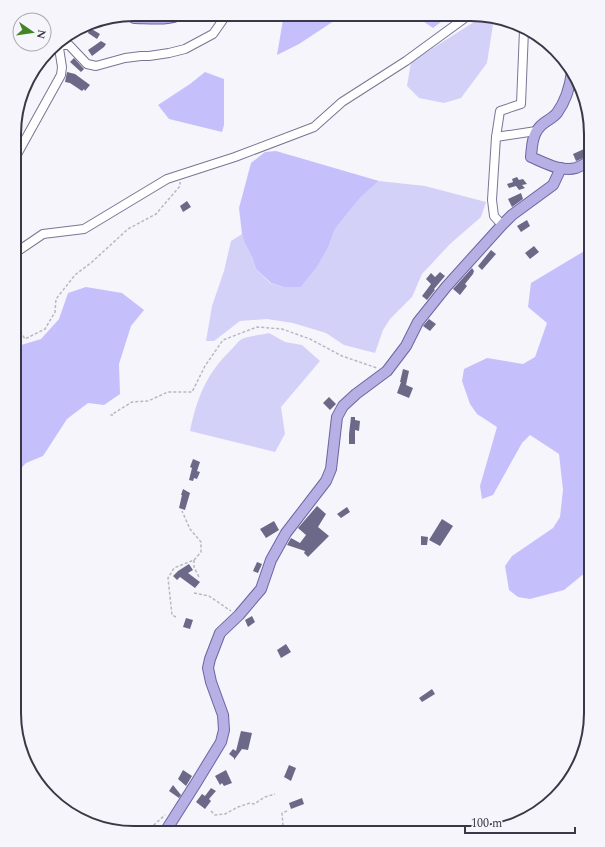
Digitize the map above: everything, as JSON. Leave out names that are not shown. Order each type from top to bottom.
[{"type":"main road","points":[[570,80],[566,96],[556,115],[541,125],[536,131],[533,138],[531,157],[549,165],[561,168],[576,168],[584,164]]},
{"type":"main road","points":[[169,826],[221,742],[224,730],[223,715],[211,682],[208,668],[220,634],[239,615],[261,589],[271,560],[286,533],[326,481],[332,469],[337,417],[343,406],[356,394],[387,371],[406,346],[418,322],[446,287],[512,215],[552,185],[561,168]]},
{"type":"street","points":[[64,45],[69,45],[87,64],[96,66],[125,58],[149,56],[186,49],[213,34],[222,21]]},
{"type":"street","points":[[21,249],[43,234],[84,229],[167,179],[235,158],[314,127],[342,102],[406,61],[461,21]]},
{"type":"street","points":[[502,225],[494,216],[492,200],[496,137],[500,111],[521,104],[524,35]]},
{"type":"street","points":[[21,147],[61,75],[62,67],[59,49]]},
{"type":"street","points":[[496,137],[536,131]]},
{"type":"path","points":[[21,332],[25,338],[45,329],[55,312],[56,299],[75,275],[92,262],[128,229],[156,214],[180,186],[180,175]]},
{"type":"path","points":[[112,415],[132,402],[148,401],[168,392],[192,392],[205,366],[223,340],[257,327],[282,330],[310,339],[342,356],[387,371]]},
{"type":"path","points":[[176,617],[172,615],[168,578],[174,568],[194,560],[201,552],[201,542],[190,529],[182,511]]},
{"type":"path","points":[[194,560],[194,567],[199,577]]},
{"type":"path","points":[[194,593],[209,596],[239,615]]},
{"type":"path","points":[[211,811],[215,815],[225,814],[238,807],[254,804],[265,797],[275,794]]},
{"type":"path","points":[[283,826],[282,813],[287,811]]},
{"type":"shaded area","points":[[283,21],[334,21],[299,44],[277,55]]},
{"type":"shaded area","points":[[423,21],[442,21],[433,28]]},
{"type":"shaded area","points":[[475,21],[493,23],[487,63],[461,98],[444,103],[419,98],[407,86],[411,62]]},
{"type":"shaded area","points":[[205,72],[224,79],[224,125],[222,132],[169,119],[158,105],[190,84]]},
{"type":"shaded area","points":[[276,151],[379,181],[360,198],[335,229],[328,248],[317,267],[301,287],[284,287],[271,283],[256,269],[242,234],[239,208],[251,163],[265,152]]},
{"type":"shaded area","points":[[379,181],[425,186],[486,202],[481,217],[450,244],[422,274],[412,297],[390,319],[383,330],[375,353],[344,345],[326,333],[293,323],[267,319],[240,321],[214,341],[206,341],[212,306],[224,271],[231,241],[242,234],[256,269],[270,283],[284,287],[301,287],[317,267],[328,248],[335,229],[360,198]]},
{"type":"shaded area","points":[[584,251],[584,574],[564,590],[530,599],[518,597],[509,590],[505,566],[512,556],[553,528],[560,517],[563,490],[559,454],[530,435],[522,443],[493,495],[482,499],[480,486],[497,427],[477,414],[470,404],[462,381],[464,369],[487,358],[523,364],[535,357],[547,323],[528,307],[531,283]]},
{"type":"shaded area","points":[[86,287],[122,293],[144,310],[131,326],[119,364],[120,394],[104,405],[88,403],[67,419],[43,456],[26,463],[21,468],[21,345],[41,339],[59,319],[68,293]]},
{"type":"shaded area","points":[[269,333],[285,342],[302,345],[320,361],[281,407],[285,434],[275,452],[190,431],[199,397],[209,377],[222,359],[242,339]]},
{"type":"building","points":[[92,29],[100,34],[97,39],[88,33]]},
{"type":"building","points":[[101,41],[106,44],[92,56],[88,50]]},
{"type":"building","points":[[74,58],[84,69],[81,72],[70,62]]},
{"type":"building","points":[[67,72],[75,74],[90,85],[85,91],[84,89],[82,91],[70,83],[65,82]]},
{"type":"building","points":[[584,149],[584,158],[576,161],[573,154]]},
{"type":"building","points":[[517,177],[519,180],[523,179],[527,184],[522,185],[525,188],[519,190],[516,186],[509,188],[507,184],[513,182],[512,179]]},
{"type":"building","points":[[521,193],[523,199],[512,207],[508,199]]},
{"type":"building","points":[[187,201],[191,207],[183,212],[180,206]]},
{"type":"building","points":[[527,220],[530,226],[521,232],[517,226]]},
{"type":"building","points":[[534,246],[539,252],[530,259],[525,253]]},
{"type":"building","points":[[491,250],[496,254],[482,270],[478,266]]},
{"type":"building","points":[[472,268],[474,271],[473,274],[465,284],[467,286],[460,295],[453,289]]},
{"type":"building","points":[[440,272],[445,276],[427,300],[422,296],[431,284],[426,279],[431,273],[435,277]]},
{"type":"building","points":[[429,319],[436,324],[430,331],[423,326]]},
{"type":"building","points":[[403,369],[409,371],[406,385],[413,388],[409,398],[397,393],[401,382]]},
{"type":"building","points":[[329,397],[336,404],[330,410],[323,403]]},
{"type":"building","points":[[351,417],[355,417],[355,420],[360,421],[359,431],[355,430],[355,444],[349,444]]},
{"type":"building","points":[[193,459],[200,462],[197,471],[200,472],[197,479],[194,478],[193,481],[189,480],[192,468],[190,467]]},
{"type":"building","points":[[183,489],[190,493],[185,510],[179,508]]},
{"type":"building","points":[[317,506],[326,514],[318,527],[329,536],[308,557],[304,553],[305,551],[287,545],[291,538],[300,543],[306,535],[298,528]]},
{"type":"building","points":[[347,507],[350,512],[341,518],[337,514]]},
{"type":"building","points":[[442,519],[453,526],[440,546],[429,540]]},
{"type":"building","points":[[274,521],[279,530],[266,538],[260,529]]},
{"type":"building","points":[[421,536],[428,537],[427,545],[421,545]]},
{"type":"building","points":[[257,562],[262,564],[258,573],[253,571]]},
{"type":"building","points":[[189,564],[193,570],[188,573],[200,582],[195,588],[180,577],[177,580],[173,576]]},
{"type":"building","points":[[252,616],[255,622],[248,627],[245,620]]},
{"type":"building","points":[[186,618],[193,620],[190,629],[183,627]]},
{"type":"building","points":[[286,644],[291,652],[281,658],[277,650]]},
{"type":"building","points":[[432,689],[435,694],[422,702],[419,698]]},
{"type":"building","points":[[241,731],[252,733],[248,750],[242,749],[234,760],[234,758],[229,754],[233,749],[236,751]]},
{"type":"building","points":[[289,765],[296,768],[291,781],[284,777]]},
{"type":"building","points":[[183,770],[192,776],[186,786],[178,779]]},
{"type":"building","points":[[226,770],[232,783],[224,786],[222,783],[220,785],[215,776]]},
{"type":"building","points":[[173,785],[181,795],[179,798],[169,791]]},
{"type":"building","points":[[211,788],[216,791],[209,799],[211,801],[205,809],[196,802],[202,794],[205,796]]},
{"type":"building","points":[[302,798],[304,804],[291,809],[289,803]]}]
